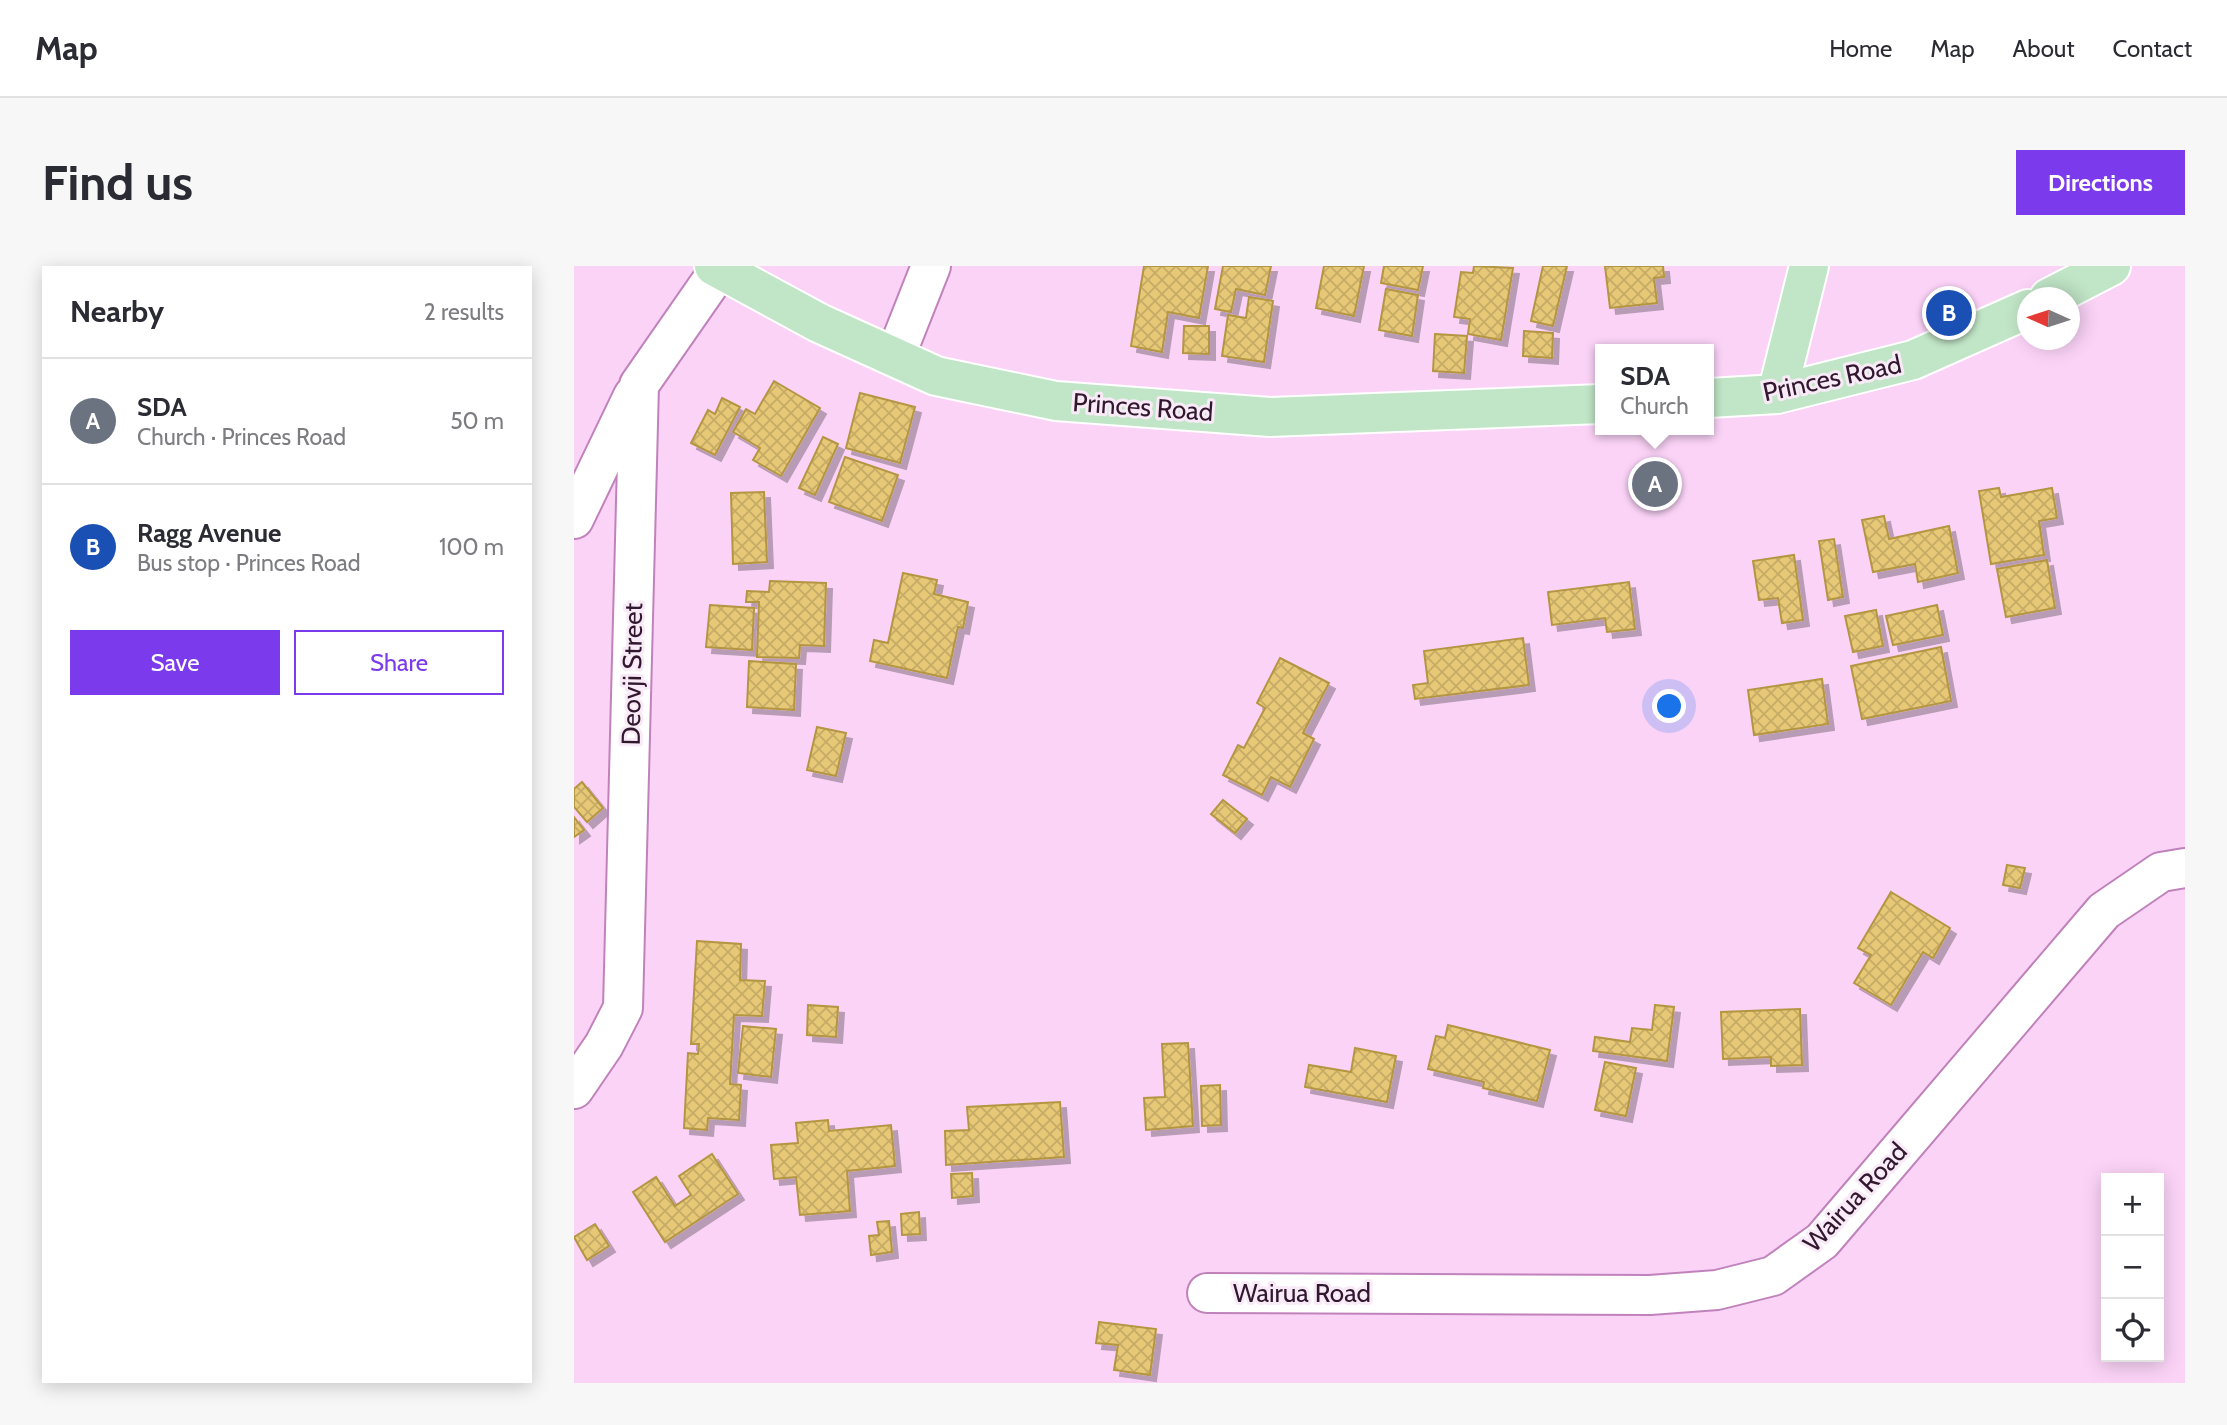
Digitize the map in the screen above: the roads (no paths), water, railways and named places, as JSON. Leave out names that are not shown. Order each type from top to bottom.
[{"type":"main road","points":[[1777,394],[1809,266]]},
{"type":"main road","points":[[2070,287],[2111,266]]},
{"type":"main road","name":"Princes Road","points":[[717,268],[819,323],[936,376],[1056,401],[1270,417],[1595,404]]},
{"type":"main road","name":"Princes Road","points":[[1714,398],[1777,394],[1913,360],[2017,314]]},
{"type":"street","points":[[895,358],[931,266]]},
{"type":"street","points":[[574,519],[639,385],[717,268]]},
{"type":"street","name":"Deovji Street","points":[[574,1089],[604,1045],[623,1007],[639,385]]},
{"type":"street","name":"Wairua Road","points":[[1207,1293],[1650,1295],[1717,1290],[1773,1276],[1822,1241],[2104,911],[2161,872],[2185,867]]},
{"type":"place","name":"Ragg Avenue","points":[[1949,313]]},
{"type":"place","name":"SDA","points":[[1655,484]]}]
